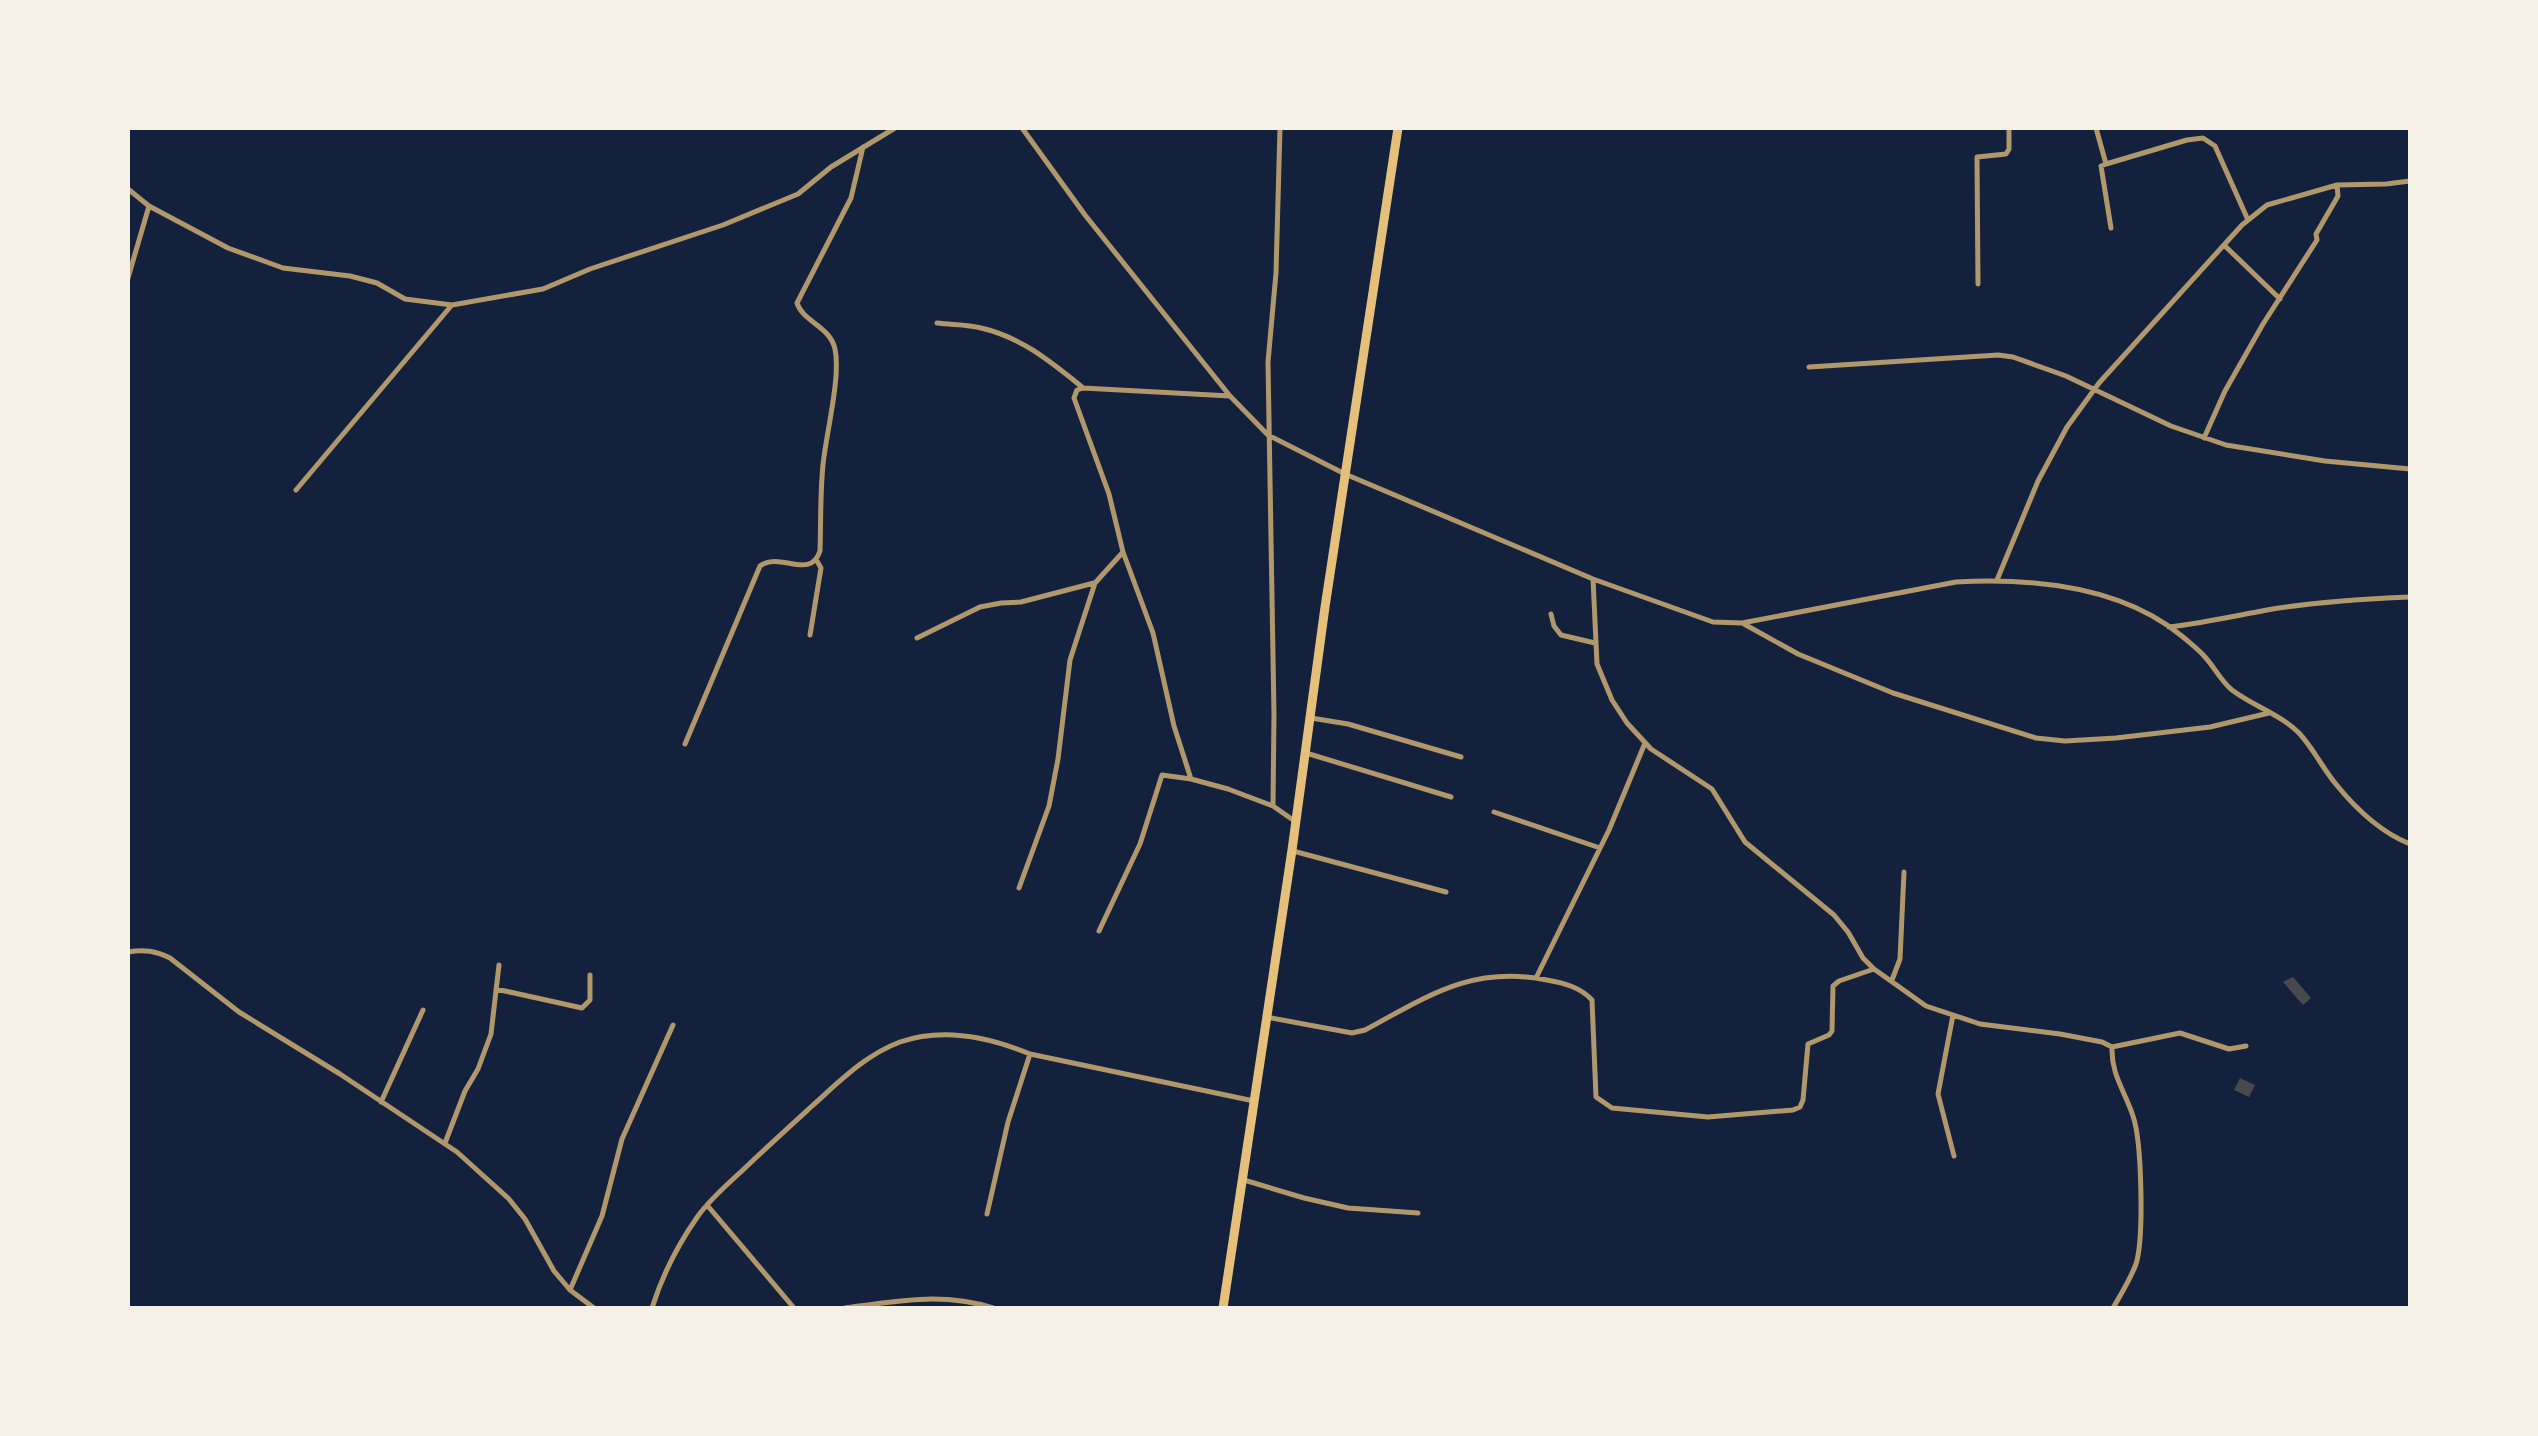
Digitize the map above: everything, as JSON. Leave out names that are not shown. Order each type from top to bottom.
[{"type":"highway","points":[[1223,1308],[1398,128]]},
{"type":"street","points":[[128,189],[149,206],[228,248],[283,268],[350,276],[377,283],[405,299],[452,305],[543,289],[590,269],[723,225],[798,194],[831,167],[895,128]]},
{"type":"street","points":[[1022,128],[1085,215],[1230,396],[1268,435],[1345,474],[1593,579],[1713,622],[1742,623],[1956,582],[1997,580],[2062,586],[2123,603],[2169,627],[2205,657],[2230,689],[2300,734],[2335,783],[2363,814],[2410,844]]},
{"type":"street","points":[[1273,806],[1268,362],[1276,273],[1280,128]]},
{"type":"street","points":[[1978,284],[1977,157],[2006,154],[2009,149],[2009,128]]},
{"type":"street","points":[[2096,128],[2106,164]]},
{"type":"street","points":[[2111,228],[2101,166],[2203,138],[2215,146],[2248,220]]},
{"type":"street","points":[[810,635],[821,568],[817,561],[820,551],[822,468],[836,360],[831,337],[802,313],[797,303],[851,198],[863,146]]},
{"type":"street","points":[[1997,580],[2038,481],[2067,427],[2095,389],[2248,220],[2267,205],[2337,185],[2410,181]]},
{"type":"street","points":[[2204,438],[2225,391],[2317,240],[2316,234],[2338,196],[2337,185]]},
{"type":"street","points":[[128,278],[149,206]]},
{"type":"street","points":[[2224,245],[2280,299]]},
{"type":"street","points":[[296,490],[452,305]]},
{"type":"street","points":[[937,323],[979,327],[1006,335],[1033,350],[1083,388]]},
{"type":"street","points":[[1809,367],[1998,355],[2013,357],[2095,389],[2171,426],[2226,445],[2325,461],[2410,469]]},
{"type":"street","points":[[1191,779],[1174,726],[1153,633],[1123,552],[1109,494],[1074,404],[1077,390],[1083,388],[1230,396]]},
{"type":"street","points":[[1019,888],[1049,806],[1070,660],[1095,583],[1123,552]]},
{"type":"street","points":[[685,744],[760,566],[775,560],[805,567],[817,561]]},
{"type":"street","points":[[1593,579],[1597,664],[1608,692],[1627,723],[1645,743],[1712,789],[1745,842],[1834,915],[1874,969],[1926,1006],[1980,1024],[2060,1034],[2102,1042],[2112,1047],[2180,1033],[2229,1049],[2246,1046]]},
{"type":"street","points":[[917,638],[980,607],[1021,602],[1095,583]]},
{"type":"street","points":[[2169,627],[2312,604],[2410,597]]},
{"type":"street","points":[[1551,614],[1554,626],[1561,635],[1595,643]]},
{"type":"street","points":[[1742,623],[1798,654],[1893,693],[2036,738],[2065,741],[2116,738],[2210,727],[2270,713]]},
{"type":"street","points":[[1310,718],[1348,724],[1461,757]]},
{"type":"street","points":[[1536,978],[1600,848],[1645,743]]},
{"type":"street","points":[[1305,752],[1451,797]]},
{"type":"street","points":[[1099,931],[1140,844],[1162,775],[1228,789],[1273,806],[1296,822]]},
{"type":"street","points":[[1494,812],[1600,848]]},
{"type":"street","points":[[1292,850],[1446,892]]},
{"type":"street","points":[[1892,980],[1900,959],[1904,872]]},
{"type":"street","points":[[128,952],[143,949],[170,958],[239,1012],[445,1143],[509,1199],[525,1219],[554,1271],[570,1290],[594,1308]]},
{"type":"street","points":[[445,1143],[491,1034],[499,965]]},
{"type":"street","points":[[1266,1017],[1352,1033],[1365,1030],[1450,986],[1492,976],[1536,978],[1571,986],[1586,993],[1592,1000],[1594,1085],[1600,1102],[1612,1108],[1708,1117],[1800,1107],[1806,1046],[1829,1035],[1834,1026],[1833,986],[1874,969]]},
{"type":"street","points":[[496,989],[582,1008],[590,1000],[590,975]]},
{"type":"street","points":[[381,1102],[423,1010]]},
{"type":"street","points":[[1953,1015],[1938,1094],[1954,1156]]},
{"type":"street","points":[[570,1290],[602,1216],[622,1139],[673,1025]]},
{"type":"street","points":[[652,1308],[660,1282],[707,1205],[849,1073],[868,1058],[902,1042],[945,1034],[975,1036],[1030,1054],[1255,1101]]},
{"type":"street","points":[[2112,1047],[2111,1063],[2134,1118],[2140,1173],[2137,1261],[2113,1308]]},
{"type":"street","points":[[987,1214],[1008,1122],[1030,1054]]},
{"type":"street","points":[[1243,1180],[1348,1208],[1418,1213]]},
{"type":"street","points":[[707,1205],[794,1308]]},
{"type":"street","points":[[845,1308],[910,1299],[946,1298],[993,1308]]},
{"type":"building","points":[[2293,977],[2311,998],[2303,1005],[2283,982]]},
{"type":"building","points":[[2240,1078],[2255,1085],[2249,1097],[2234,1090]]}]
